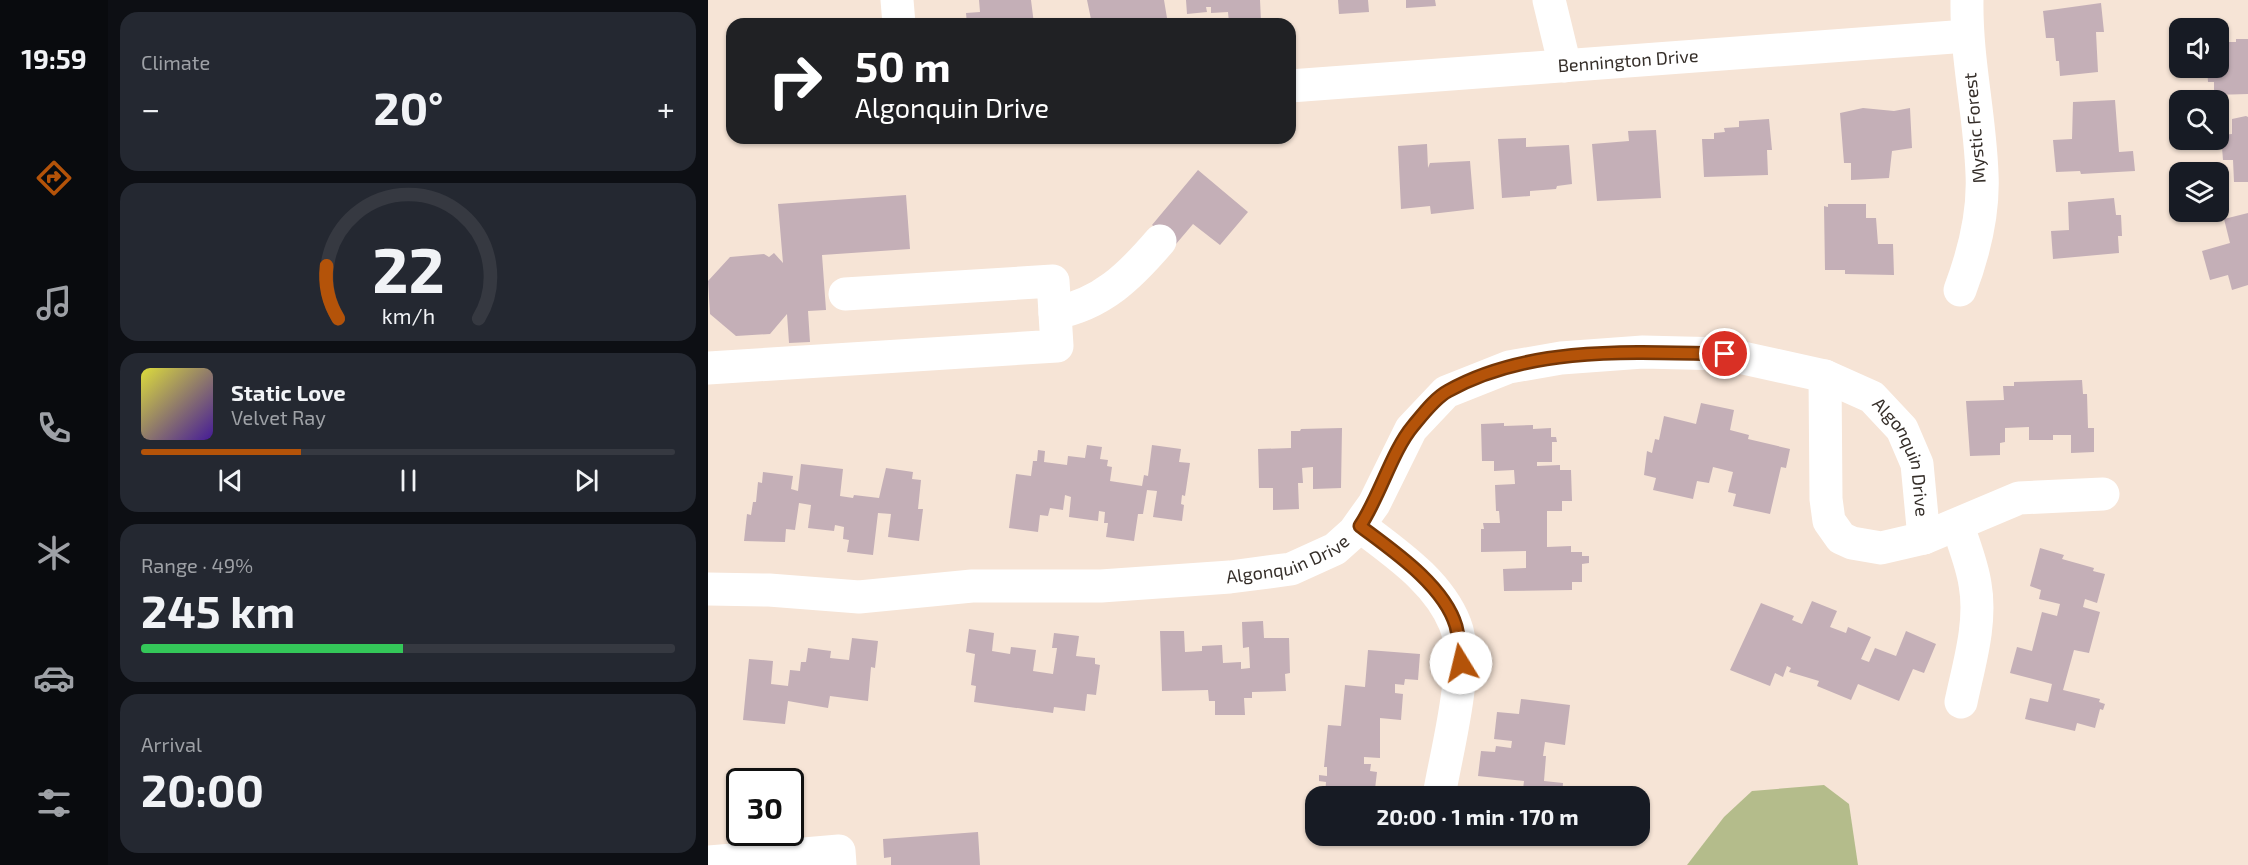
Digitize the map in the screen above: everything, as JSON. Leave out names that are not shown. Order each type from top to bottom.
[{"type":"street","points":[[897,0],[898,18]]},
{"type":"street","points":[[1549,0],[1564,66]]},
{"type":"street","name":"Mystic Forest","points":[[1960,290],[1974,253],[1982,174],[1966,36],[1967,0]]},
{"type":"street","name":"Bennington Drive","points":[[1296,86],[1966,36]]},
{"type":"street","points":[[1056,313],[1078,309],[1110,291],[1141,263],[1160,241]]},
{"type":"street","points":[[708,368],[1057,346],[1053,281],[845,294]]},
{"type":"street","name":"Algonquin Drive","points":[[708,589],[769,590],[859,597],[972,586],[1057,588],[1250,575],[1291,569],[1310,563],[1335,549],[1360,526],[1374,504],[1410,429],[1446,392],[1509,367],[1561,358],[1643,352],[1725,354],[1825,376],[1872,396],[1902,429],[1917,464],[1924,538]]},
{"type":"street","name":"Algonquin Drive","points":[[1825,376],[1826,500],[1829,521],[1841,538],[1865,547],[1881,548],[1924,538],[1958,526],[2019,498],[2103,494]]},
{"type":"street","points":[[1360,526],[1402,557],[1437,592],[1456,625],[1461,663],[1441,786]]},
{"type":"street","points":[[1958,526],[1971,565],[1977,605],[1976,630],[1961,702]]},
{"type":"street","name":"Algonquin Drive","points":[[708,563],[719,573],[769,590]]},
{"type":"street","points":[[708,862],[757,861],[839,851],[840,865]]},
{"type":"green space","points":[[1824,785],[1849,804],[1858,865],[1687,865],[1724,817],[1752,791]]},
{"type":"building","points":[[979,0],[1031,0],[1033,18],[966,18],[966,13],[980,12]]},
{"type":"building","points":[[1087,0],[1164,0],[1167,18],[1091,18]]},
{"type":"building","points":[[1186,0],[1260,0],[1261,18],[1229,18],[1228,12],[1211,13],[1211,7],[1206,7],[1207,12],[1187,14]]},
{"type":"building","points":[[1338,0],[1368,0],[1369,12],[1339,14]]},
{"type":"building","points":[[1406,0],[1435,0],[1436,6],[1406,8]]},
{"type":"building","points":[[2101,3],[2104,32],[2096,32],[2098,72],[2060,76],[2054,38],[2046,38],[2043,11]]},
{"type":"building","points":[[2236,39],[2248,39],[2248,94],[2229,95],[2229,90],[2214,90],[2214,82],[2208,82],[2208,78],[2229,78],[2229,42],[2236,42]]},
{"type":"building","points":[[2115,100],[2119,152],[2133,151],[2135,171],[2081,174],[2080,171],[2056,172],[2053,140],[2072,139],[2073,102]]},
{"type":"building","points":[[1863,108],[1894,111],[1910,108],[1912,148],[1892,151],[1889,178],[1851,180],[1851,163],[1844,163],[1840,113]]},
{"type":"building","points":[[2248,117],[2248,182],[2234,182],[2233,160],[2223,160],[2222,150],[2229,150],[2232,119]]},
{"type":"building","points":[[1769,119],[1772,150],[1767,150],[1768,175],[1704,177],[1702,139],[1714,139],[1714,133],[1725,132],[1724,128],[1739,127],[1739,121]]},
{"type":"building","points":[[1656,130],[1661,198],[1597,201],[1592,144],[1629,141],[1628,131]]},
{"type":"building","points":[[1526,138],[1526,147],[1569,145],[1572,184],[1557,186],[1556,189],[1530,191],[1530,196],[1502,198],[1498,139]]},
{"type":"building","points":[[1427,144],[1428,168],[1430,163],[1470,161],[1474,209],[1431,214],[1430,206],[1401,209],[1398,146]]},
{"type":"building","points":[[1198,170],[1248,212],[1220,245],[1193,224],[1176,244],[1152,225]]},
{"type":"building","points":[[906,195],[910,249],[822,255],[826,310],[808,311],[810,342],[789,343],[787,314],[770,334],[736,336],[710,314],[708,281],[730,257],[764,254],[769,257],[774,253],[783,263],[778,204]]},
{"type":"building","points":[[2114,198],[2116,215],[2121,215],[2122,236],[2118,236],[2119,253],[2053,259],[2051,231],[2069,230],[2068,202]]},
{"type":"building","points":[[1828,204],[1866,204],[1866,218],[1876,218],[1878,244],[1893,244],[1894,275],[1845,274],[1845,270],[1825,270],[1824,206],[1828,207]]},
{"type":"building","points":[[2248,213],[2248,285],[2232,290],[2228,275],[2210,280],[2202,251],[2230,243],[2225,222],[2229,222],[2229,218]]},
{"type":"building","points":[[2082,380],[2083,394],[2087,394],[2088,428],[2094,428],[2094,452],[2071,453],[2071,435],[2053,435],[2053,440],[2029,440],[2029,427],[2005,428],[2005,442],[2000,443],[2000,455],[1970,456],[1966,401],[2004,400],[2003,386],[2014,386],[2014,382]]},
{"type":"building","points":[[1701,403],[1734,410],[1730,430],[1749,435],[1748,439],[1790,449],[1786,468],[1781,467],[1770,514],[1733,506],[1736,494],[1728,492],[1733,472],[1713,467],[1709,483],[1697,481],[1693,499],[1653,490],[1656,478],[1644,475],[1647,451],[1652,453],[1655,439],[1659,440],[1664,416],[1696,424]]},
{"type":"building","points":[[1504,423],[1504,426],[1533,425],[1533,429],[1551,428],[1551,437],[1556,437],[1557,442],[1552,442],[1552,462],[1537,462],[1537,466],[1560,465],[1560,470],[1571,470],[1572,501],[1562,501],[1562,511],[1547,511],[1547,547],[1571,546],[1571,552],[1582,552],[1582,556],[1589,556],[1589,563],[1582,564],[1582,582],[1572,582],[1572,590],[1504,591],[1503,569],[1526,568],[1526,551],[1481,552],[1483,523],[1500,523],[1499,511],[1496,511],[1495,485],[1515,484],[1514,470],[1494,471],[1494,461],[1482,461],[1481,424]]},
{"type":"building","points":[[1342,428],[1341,488],[1313,489],[1313,467],[1302,468],[1303,483],[1298,483],[1299,509],[1273,510],[1273,488],[1259,488],[1258,449],[1291,448],[1291,431]]},
{"type":"building","points":[[1087,445],[1102,447],[1100,459],[1108,460],[1107,466],[1112,467],[1110,481],[1142,486],[1144,475],[1148,476],[1152,445],[1181,449],[1179,462],[1190,463],[1185,496],[1182,495],[1181,504],[1184,505],[1182,521],[1153,517],[1157,491],[1147,490],[1143,514],[1138,514],[1134,541],[1106,537],[1108,523],[1104,523],[1105,512],[1099,511],[1098,521],[1069,517],[1071,497],[1065,495],[1063,510],[1050,508],[1048,516],[1040,515],[1038,532],[1009,528],[1016,474],[1031,476],[1033,461],[1037,461],[1038,450],[1045,451],[1044,462],[1067,465],[1068,456],[1085,458]]},
{"type":"building","points":[[801,464],[843,469],[840,496],[853,498],[854,495],[879,498],[886,468],[913,472],[912,479],[921,480],[918,509],[923,509],[919,541],[888,537],[891,514],[878,513],[873,555],[847,552],[849,540],[843,539],[844,527],[835,525],[834,531],[808,528],[811,505],[799,503],[795,530],[786,529],[785,542],[744,541],[747,514],[751,515],[753,502],[756,502],[758,482],[762,483],[763,472],[793,476],[791,489],[798,491]]},
{"type":"building","points":[[2040,548],[2064,555],[2062,559],[2094,568],[2093,571],[2105,574],[2097,603],[2085,599],[2083,607],[2100,612],[2089,653],[2074,650],[2063,690],[2100,699],[2099,702],[2105,704],[2103,710],[2100,709],[2095,728],[2077,723],[2075,731],[2025,719],[2030,698],[2048,702],[2052,684],[2010,673],[2017,647],[2032,651],[2042,612],[2057,616],[2060,604],[2039,599],[2041,590],[2030,586]]},
{"type":"building","points":[[1812,601],[1837,611],[1830,627],[1846,633],[1848,627],[1871,637],[1861,659],[1869,662],[1875,648],[1896,656],[1906,631],[1936,644],[1924,673],[1913,669],[1899,701],[1858,684],[1851,700],[1817,686],[1819,681],[1789,672],[1791,668],[1787,666],[1783,677],[1775,673],[1770,686],[1730,670],[1761,603],[1794,616],[1792,620],[1802,624]]},
{"type":"building","points":[[1263,621],[1264,638],[1289,638],[1290,673],[1285,674],[1286,691],[1252,692],[1252,698],[1244,698],[1245,715],[1215,715],[1215,701],[1209,701],[1208,690],[1162,691],[1160,631],[1184,631],[1185,652],[1202,651],[1202,646],[1222,645],[1223,663],[1241,662],[1241,669],[1250,668],[1249,647],[1243,648],[1242,622]]},
{"type":"building","points":[[969,629],[994,633],[992,651],[1010,654],[1011,647],[1036,650],[1033,671],[1053,674],[1057,648],[1052,648],[1054,633],[1079,636],[1076,656],[1095,658],[1095,664],[1100,665],[1096,695],[1087,694],[1085,711],[1054,707],[1053,713],[974,702],[976,686],[971,685],[975,654],[966,652]]},
{"type":"building","points":[[852,638],[878,641],[875,668],[871,667],[868,701],[830,696],[828,708],[788,701],[785,724],[743,720],[749,659],[773,661],[771,684],[788,686],[790,670],[800,671],[801,662],[806,662],[808,648],[831,651],[830,658],[849,660]]},
{"type":"building","points":[[1368,650],[1420,654],[1418,680],[1405,679],[1404,685],[1395,684],[1395,693],[1403,694],[1401,720],[1380,718],[1380,758],[1364,757],[1364,764],[1371,764],[1370,771],[1377,772],[1375,786],[1326,786],[1326,782],[1319,781],[1319,775],[1327,776],[1327,767],[1324,767],[1328,725],[1341,726],[1345,685],[1365,687]]},
{"type":"building","points":[[1521,699],[1570,705],[1565,745],[1545,742],[1543,756],[1546,756],[1544,781],[1563,783],[1563,786],[1523,786],[1524,781],[1478,776],[1481,751],[1495,752],[1496,746],[1511,748],[1512,741],[1494,739],[1497,712],[1519,714]]},
{"type":"building","points":[[978,832],[980,865],[891,865],[891,857],[884,858],[883,839]]},
{"type":"route","points":[[1461,663],[1456,625],[1437,592],[1402,557],[1360,526],[1374,504],[1410,429],[1427,409],[1446,392],[1509,367],[1561,358],[1643,352],[1725,354]]}]
